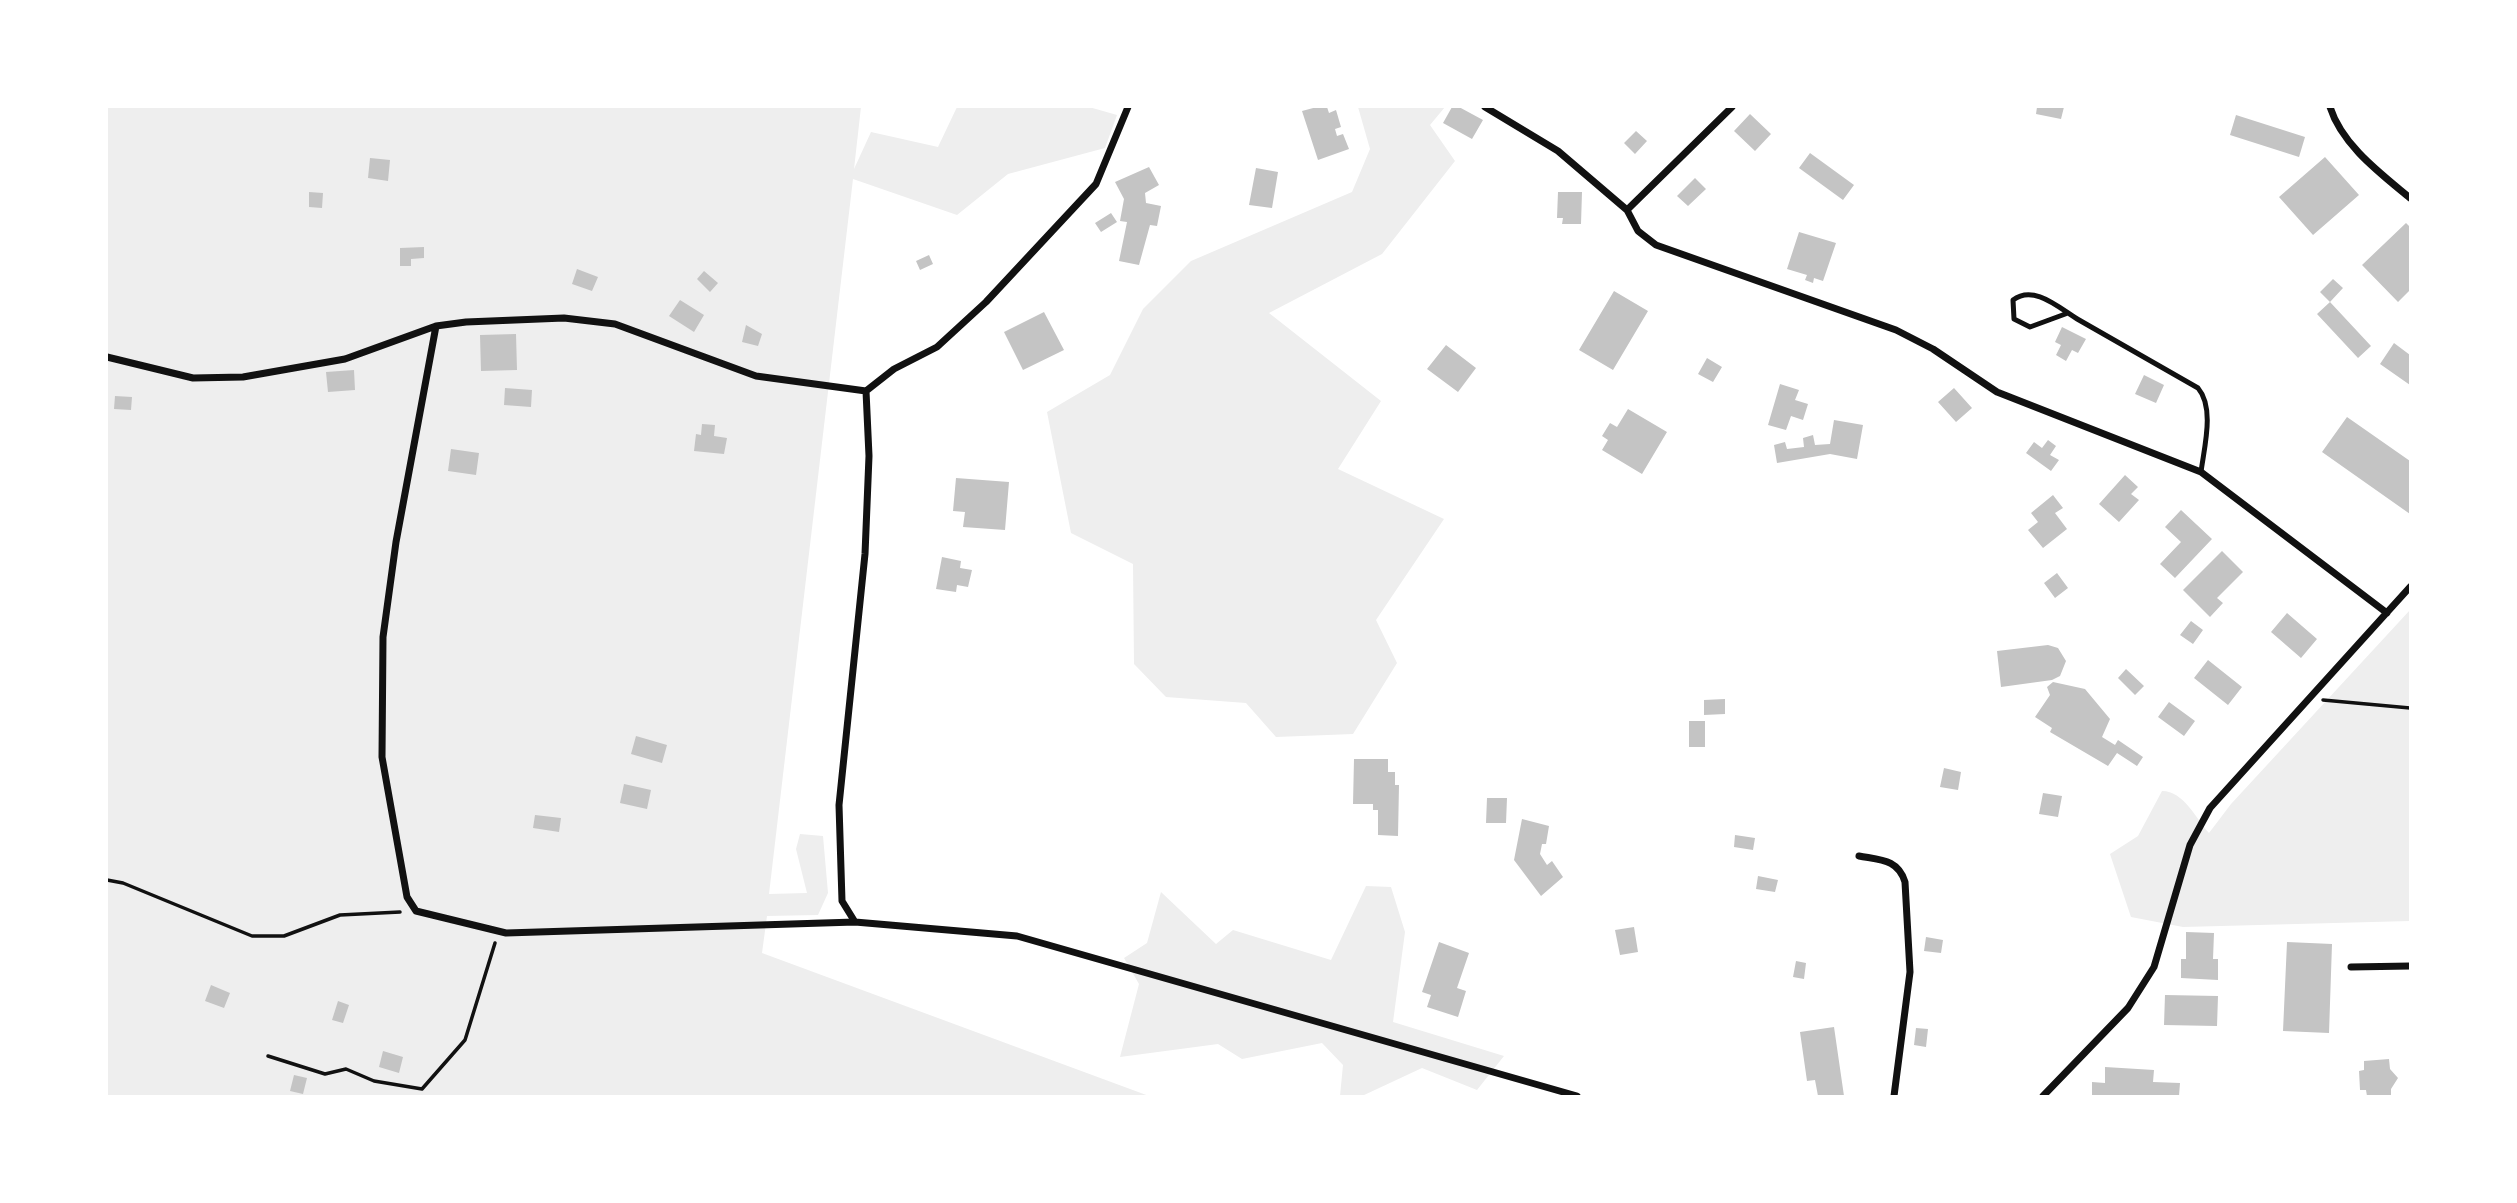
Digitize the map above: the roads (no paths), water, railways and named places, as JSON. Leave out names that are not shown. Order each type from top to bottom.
[{"type":"street","points":[[107,357],[193,378],[243,377],[345,359],[436,326],[466,321],[564,318],[615,324],[756,376],[866,391],[894,369],[937,347],[986,302],[1096,184],[1128,107]]},
{"type":"street","points":[[1485,107],[1558,151],[1627,210],[1637,231],[1656,246],[1896,330],[1933,349],[1997,392],[2201,472],[2387,613]]},
{"type":"street","points":[[1627,210],[1732,107]]},
{"type":"street","points":[[2330,107],[2336,125],[2374,168],[2410,198]]},
{"type":"street","points":[[436,326],[396,542],[383,637],[382,757],[404,885],[416,911],[498,931],[855,922],[1017,936],[1577,1096]]},
{"type":"street","points":[[855,922],[842,901],[839,814],[865,554],[869,456],[866,391]]},
{"type":"street","points":[[2043,1096],[2128,1008],[2154,967],[2190,845],[2210,808],[2410,587]]},
{"type":"street","points":[[1858,856],[1894,863],[1901,868],[1905,882],[1910,972],[1894,1096]]},
{"type":"street","points":[[2351,967],[2410,966]]},
{"type":"lane","points":[[2067,313],[2030,327],[2014,320],[2012,300],[2021,293],[2032,292],[2198,388],[2204,395],[2206,441],[2201,472]]}]
